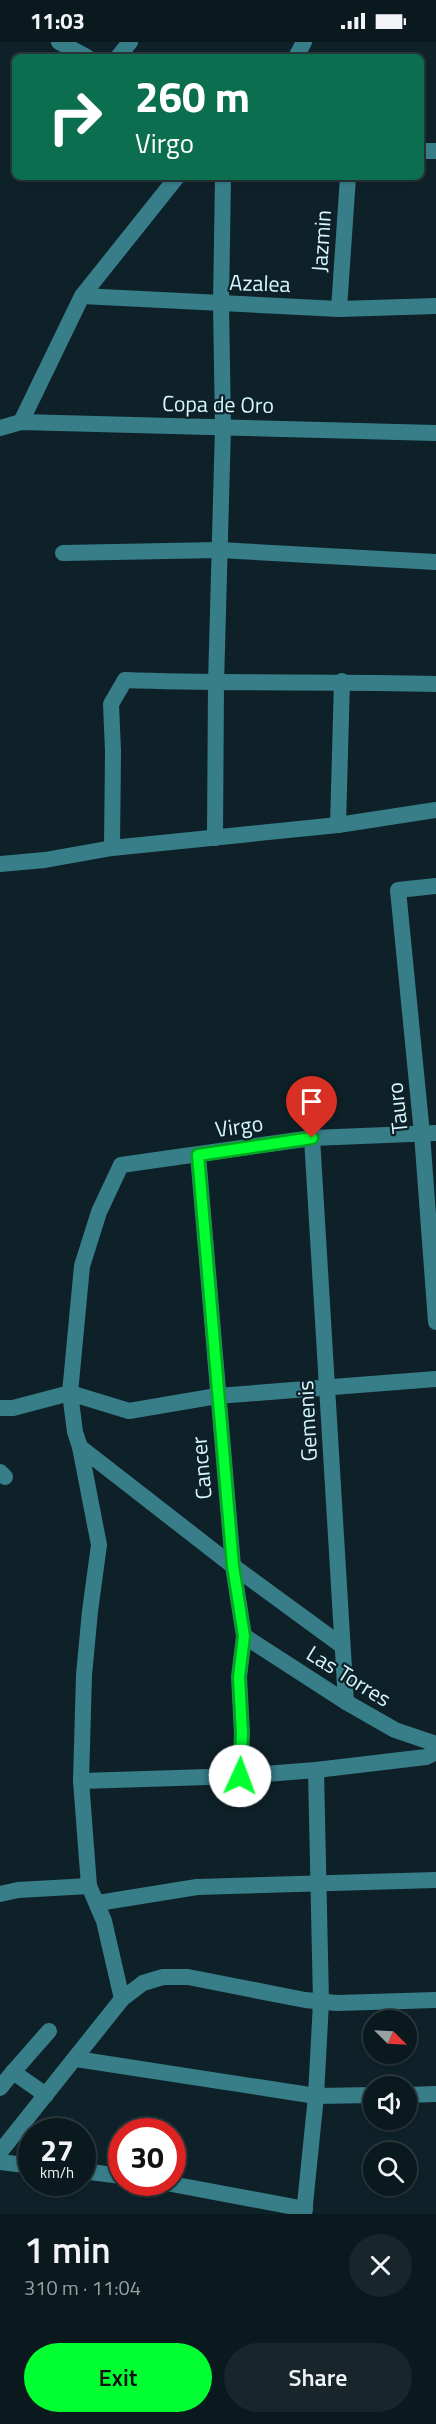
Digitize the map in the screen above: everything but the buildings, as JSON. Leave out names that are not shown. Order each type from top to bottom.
[{"type":"street","points":[[58,42],[81,54]]},
{"type":"street","points":[[120,54],[130,42]]},
{"type":"street","points":[[21,422],[82,296],[175,180]]},
{"type":"street","points":[[215,838],[216,684],[223,427],[221,304],[223,180]]},
{"type":"street","name":"Jazmin","points":[[339,309],[348,180]]},
{"type":"street","name":"Azalea","points":[[82,296],[339,309],[436,306]]},
{"type":"street","name":"Copa de Oro","points":[[0,428],[21,422],[436,433]]},
{"type":"street","points":[[63,553],[219,550],[436,562]]},
{"type":"street","points":[[112,848],[111,704],[125,680],[216,684],[342,681],[436,684]]},
{"type":"street","points":[[338,825],[342,681]]},
{"type":"street","points":[[0,864],[45,860],[112,848],[338,825],[436,810]]},
{"type":"street","name":"Tauro","points":[[436,886],[398,890],[429,1133],[436,1322]]},
{"type":"street","name":"Virgo","points":[[70,1393],[82,1266],[99,1212],[121,1165],[312,1138],[429,1133]]},
{"type":"street","name":"Gemenis","points":[[312,1138],[346,1702]]},
{"type":"street","name":"Cancer","points":[[198,1155],[233,1566],[244,1636],[239,1677],[242,1733],[240,1776]]},
{"type":"street","points":[[0,1408],[13,1408],[70,1393],[129,1411],[217,1396],[436,1379]]},
{"type":"street","points":[[70,1393],[75,1432],[99,1545],[84,1675],[81,1781],[89,1886],[104,1921],[122,1999]]},
{"type":"street","points":[[80,1448],[233,1566],[341,1645]]},
{"type":"street","name":"Las Torres","points":[[244,1636],[346,1702],[395,1730],[436,1744]]},
{"type":"street","points":[[81,1781],[240,1776],[316,1770],[426,1757],[436,1752]]},
{"type":"street","points":[[186,2187],[305,2211],[316,2096],[321,2002],[316,1770]]},
{"type":"street","points":[[98,1903],[197,1887],[436,1880]]},
{"type":"street","points":[[0,1894],[18,1890],[89,1886]]},
{"type":"street","points":[[0,2152],[122,1999],[143,1983],[163,1977],[180,1977],[321,2002],[436,2000]]},
{"type":"street","points":[[0,2088],[49,2031]]},
{"type":"street","points":[[76,2059],[316,2096],[363,2095]]},
{"type":"street","points":[[14,2072],[46,2095]]},
{"type":"street","points":[[417,2095],[436,2094]]},
{"type":"street","points":[[0,2162],[18,2164]]},
{"type":"route","points":[[240,1776],[242,1733],[239,1677],[244,1636],[233,1566],[198,1155],[312,1138]]}]
